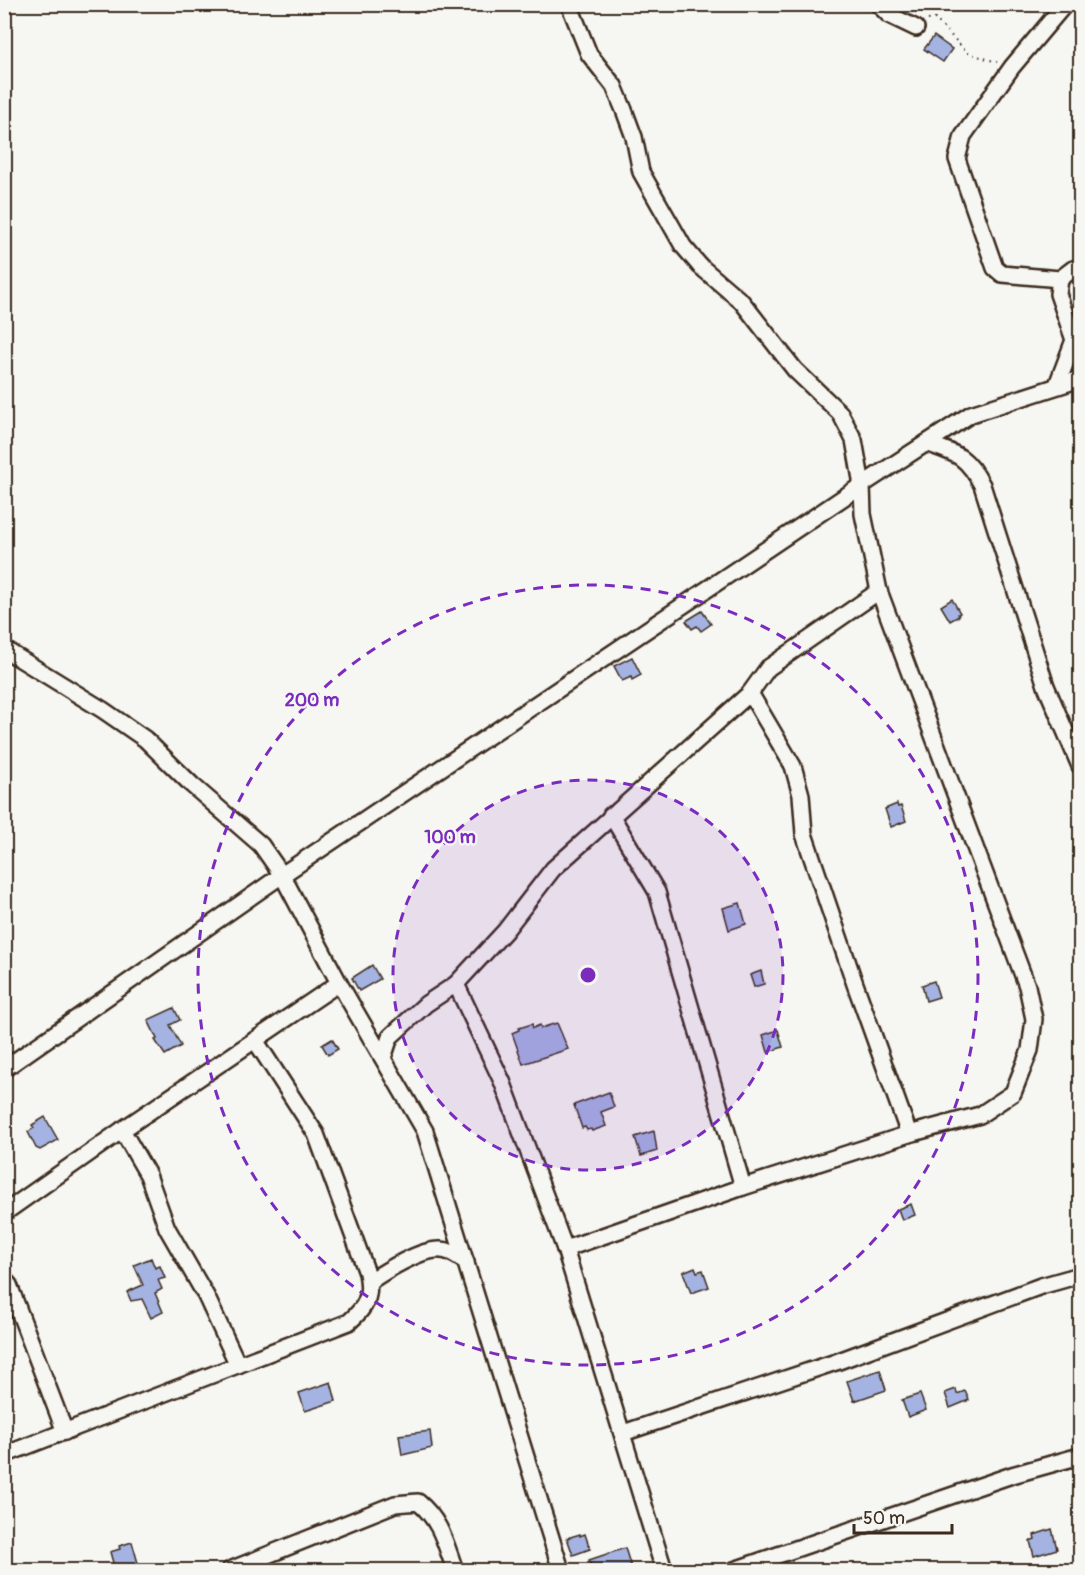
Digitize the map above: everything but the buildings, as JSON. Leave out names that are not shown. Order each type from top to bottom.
[{"type":"street","points":[[565,1249],[743,1187],[909,1134],[980,1115],[1013,1093],[1030,1050],[1034,1019],[1027,986],[879,591],[862,514],[862,485],[854,440],[840,413],[795,370],[742,302],[700,266],[683,246],[641,172],[634,137],[614,86],[589,54],[568,4]]},
{"type":"street","points":[[878,4],[889,15],[916,28]]},
{"type":"street","points":[[1065,4],[1014,64],[963,136],[957,159],[995,268],[1002,274],[1060,279],[1073,269],[1080,267]]},
{"type":"street","points":[[1057,385],[1077,344],[1058,294],[1060,279]]},
{"type":"street","points":[[4,1069],[282,875],[971,414],[1080,379]]},
{"type":"street","points":[[926,443],[960,455],[974,470],[982,485],[1046,686],[1080,766]]},
{"type":"street","points":[[383,1058],[390,1037],[406,1021],[456,984],[505,931],[553,869],[750,693],[768,668],[879,591]]},
{"type":"street","points":[[4,649],[103,710],[145,739],[192,785],[261,845],[282,875],[339,983],[425,1131],[561,1570]]},
{"type":"street","points":[[750,693],[793,766],[801,795],[804,834],[909,1134]]},
{"type":"street","points":[[611,815],[657,892],[743,1187]]},
{"type":"street","points":[[4,1213],[339,983]]},
{"type":"street","points":[[456,984],[502,1081],[565,1249],[664,1570]]},
{"type":"street","points":[[4,1455],[349,1322],[364,1309],[369,1282],[316,1134],[255,1040]]},
{"type":"street","points":[[122,1130],[148,1175],[167,1228],[206,1296],[238,1365]]},
{"type":"street","points":[[443,1250],[451,1214]]},
{"type":"street","points":[[369,1282],[397,1264],[440,1249],[452,1252],[466,1263]]},
{"type":"street","points":[[623,1433],[836,1362],[1041,1286],[1080,1275]]},
{"type":"street","points":[[4,1279],[9,1285],[65,1432]]},
{"type":"street","points":[[734,1570],[1012,1475],[1080,1456]]},
{"type":"street","points":[[230,1570],[395,1504],[418,1502],[431,1513],[440,1528],[455,1570]]},
{"type":"path","points":[[916,28],[926,21],[935,20],[968,53],[990,61],[1014,64]]}]
